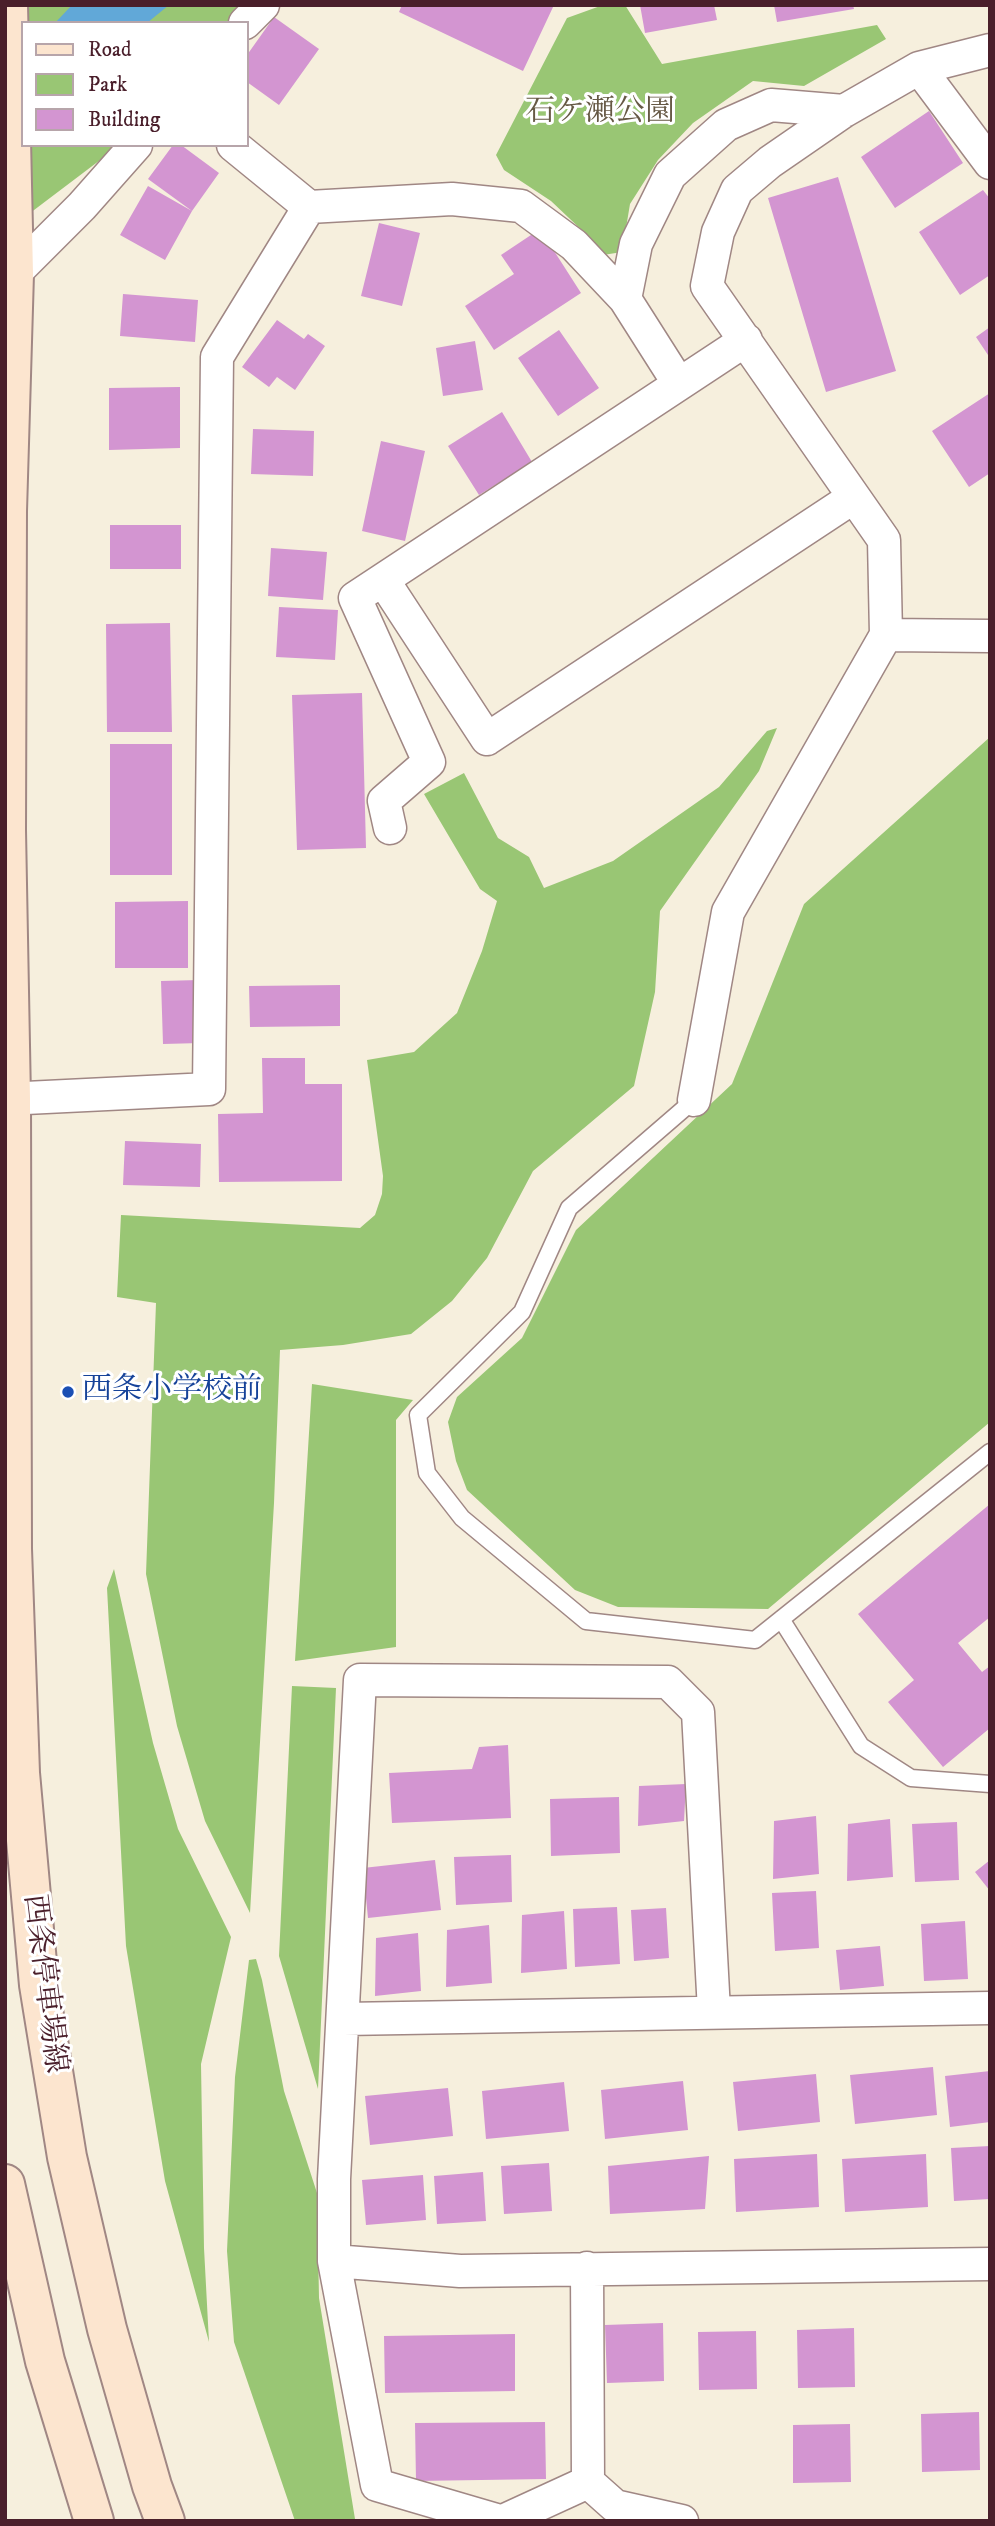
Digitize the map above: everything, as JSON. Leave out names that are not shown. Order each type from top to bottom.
[{"type":"main road","name":"西条停車場線","points":[[8,5],[14,257],[7,511],[8,1099],[12,1549],[20,1773],[39,1985],[67,2157],[107,2329],[152,2486],[165,2521]]},
{"type":"main road","points":[[5,2184],[45,2361],[94,2521]]},
{"type":"street","points":[[247,21],[263,5]]},
{"type":"street","points":[[694,1100],[728,912],[886,635],[884,540],[707,286],[718,232],[737,190],[770,162],[844,111],[919,68],[990,50]]},
{"type":"street","points":[[919,68],[990,163]]},
{"type":"street","points":[[625,299],[636,243],[670,175],[726,125],[771,105],[844,111]]},
{"type":"street","points":[[14,257],[82,206],[134,147]]},
{"type":"street","points":[[235,147],[309,207],[452,199],[522,206],[574,245],[625,299],[679,384]]},
{"type":"street","points":[[8,1099],[209,1089],[217,357],[309,207]]},
{"type":"street","points":[[390,828],[384,802],[429,762],[355,598],[559,473],[679,384],[746,340]]},
{"type":"street","points":[[383,580],[487,739],[583,669],[853,497]]},
{"type":"street","points":[[886,635],[990,636]]},
{"type":"street","points":[[588,2482],[501,2521],[377,2485],[334,2262],[334,2179],[359,1681],[668,1682],[698,1712],[714,2011]]},
{"type":"street","points":[[344,2019],[990,2008]]},
{"type":"street","points":[[334,2262],[460,2271],[990,2264]]},
{"type":"street","points":[[587,2268],[588,2482],[615,2506],[682,2521]]},
{"type":"lane","points":[[694,1100],[569,1208],[522,1312],[418,1415],[427,1473],[462,1518],[586,1621],[755,1640],[990,1452]]},
{"type":"lane","points":[[781,1619],[861,1746],[911,1778],[990,1784]]},
{"type":"green space","points":[[5,5],[245,5],[232,21],[21,21],[21,147],[117,147],[5,232]]},
{"type":"green space","name":"石ケ瀬公園","points":[[603,5],[625,5],[662,64],[877,25],[886,39],[804,86],[753,81],[693,123],[658,160],[630,204],[622,252],[603,255],[588,236],[551,201],[504,170],[496,155],[567,18]]},
{"type":"green space","points":[[777,728],[759,771],[660,911],[655,992],[634,1086],[533,1171],[487,1258],[452,1301],[411,1334],[343,1345],[280,1350],[274,1503],[250,1913],[205,1821],[177,1726],[146,1574],[156,1303],[117,1297],[121,1215],[360,1228],[375,1215],[382,1194],[383,1176],[367,1060],[414,1052],[457,1013],[482,951],[497,901],[480,889],[424,794],[464,773],[498,838],[529,857],[544,888],[613,861],[719,787],[767,731]]},
{"type":"green space","points":[[990,737],[990,1422],[768,1609],[618,1607],[575,1590],[467,1490],[456,1461],[448,1422],[457,1397],[522,1338],[576,1230],[732,1084],[804,904]]},
{"type":"green space","points":[[312,1384],[413,1400],[396,1420],[396,1647],[295,1661]]},
{"type":"green space","points":[[114,1569],[153,1743],[178,1829],[231,1937],[201,2064],[204,2248],[209,2342],[165,2181],[126,1946],[107,1588]]},
{"type":"green space","points":[[292,1686],[336,1688],[318,2089],[279,1956]]},
{"type":"green space","points":[[256,1959],[284,2091],[317,2193],[319,2298],[355,2519],[348,2521],[295,2521],[234,2342],[227,2251],[235,2077],[249,1960]]},
{"type":"water","points":[[72,5],[169,5],[149,21],[57,21]]},
{"type":"building","points":[[402,5],[554,5],[523,71],[399,12]]},
{"type":"building","points":[[640,5],[714,5],[717,20],[645,33]]},
{"type":"building","points":[[774,5],[853,5],[854,9],[777,22]]},
{"type":"building","points":[[274,17],[319,49],[279,105],[248,83],[248,54]]},
{"type":"building","points":[[929,111],[963,163],[895,208],[861,157]]},
{"type":"building","points":[[172,147],[184,147],[219,173],[192,211],[148,179]]},
{"type":"building","points":[[838,177],[896,371],[826,392],[768,198]]},
{"type":"building","points":[[148,186],[192,211],[165,260],[120,235]]},
{"type":"building","points":[[983,190],[990,199],[990,275],[960,295],[919,232]]},
{"type":"building","points":[[379,223],[420,233],[402,306],[361,296]]},
{"type":"building","points":[[540,229],[581,293],[494,350],[465,306],[514,274],[501,255]]},
{"type":"building","points":[[123,294],[198,300],[195,342],[120,336]]},
{"type":"building","points":[[277,320],[304,339],[308,334],[325,346],[295,390],[277,377],[269,387],[242,367]]},
{"type":"building","points":[[990,327],[990,358],[976,337]]},
{"type":"building","points":[[559,330],[599,388],[558,416],[518,358]]},
{"type":"building","points":[[475,341],[483,390],[443,396],[436,348]]},
{"type":"building","points":[[180,387],[180,448],[109,450],[109,388]]},
{"type":"building","points":[[990,393],[990,473],[969,487],[932,431]]},
{"type":"building","points":[[502,412],[532,462],[479,495],[448,446]]},
{"type":"building","points":[[253,429],[314,431],[313,476],[251,474]]},
{"type":"building","points":[[381,441],[425,451],[405,541],[362,531]]},
{"type":"building","points":[[110,525],[181,525],[181,569],[110,569]]},
{"type":"building","points":[[271,548],[327,552],[323,600],[268,596]]},
{"type":"building","points":[[279,607],[338,610],[335,660],[276,657]]},
{"type":"building","points":[[170,623],[172,732],[107,732],[106,624]]},
{"type":"building","points":[[362,693],[366,848],[297,850],[292,695]]},
{"type":"building","points":[[110,744],[172,744],[172,875],[110,875]]},
{"type":"building","points":[[188,901],[188,968],[115,968],[115,902]]},
{"type":"building","points":[[199,980],[201,1043],[163,1044],[161,981]]},
{"type":"building","points":[[340,985],[340,1026],[250,1027],[249,986]]},
{"type":"building","points":[[262,1058],[305,1058],[305,1084],[342,1084],[342,1181],[219,1182],[218,1114],[263,1113]]},
{"type":"building","points":[[125,1141],[201,1144],[200,1187],[123,1185]]},
{"type":"building","points":[[990,1504],[990,1617],[958,1643],[982,1672],[990,1666],[990,1728],[943,1767],[888,1702],[914,1680],[858,1614]]},
{"type":"building","points":[[508,1745],[511,1818],[392,1823],[389,1773],[472,1769],[479,1747]]},
{"type":"building","points":[[686,1784],[684,1821],[638,1826],[639,1786]]},
{"type":"building","points":[[619,1797],[620,1853],[551,1856],[550,1799]]},
{"type":"building","points":[[816,1816],[819,1874],[773,1879],[774,1821]]},
{"type":"building","points":[[890,1819],[893,1877],[847,1881],[848,1824]]},
{"type":"building","points":[[957,1822],[959,1880],[915,1882],[912,1824]]},
{"type":"building","points":[[511,1855],[512,1902],[456,1905],[454,1857]]},
{"type":"building","points":[[435,1860],[441,1910],[368,1918],[363,1868]]},
{"type":"building","points":[[990,1860],[990,1891],[975,1872]]},
{"type":"building","points":[[816,1891],[819,1948],[775,1951],[772,1893]]},
{"type":"building","points":[[617,1907],[620,1964],[575,1967],[573,1909]]},
{"type":"building","points":[[666,1908],[669,1958],[634,1961],[631,1910]]},
{"type":"building","points":[[564,1911],[567,1969],[521,1973],[522,1915]]},
{"type":"building","points":[[965,1921],[968,1979],[924,1981],[921,1924]]},
{"type":"building","points":[[489,1925],[492,1983],[446,1987],[447,1930]]},
{"type":"building","points":[[418,1933],[421,1991],[375,1996],[376,1938]]},
{"type":"building","points":[[880,1946],[884,1986],[840,1990],[836,1950]]},
{"type":"building","points":[[933,2067],[937,2115],[855,2124],[850,2075]]},
{"type":"building","points":[[990,2071],[990,2122],[950,2127],[945,2076]]},
{"type":"building","points":[[816,2074],[820,2122],[738,2131],[733,2082]]},
{"type":"building","points":[[683,2081],[688,2130],[605,2139],[601,2090]]},
{"type":"building","points":[[564,2082],[569,2131],[486,2139],[482,2091]]},
{"type":"building","points":[[448,2088],[453,2136],[370,2145],[365,2096]]},
{"type":"building","points":[[990,2146],[990,2199],[954,2201],[951,2148]]},
{"type":"building","points":[[817,2154],[819,2207],[736,2212],[734,2159]]},
{"type":"building","points":[[926,2154],[928,2207],[845,2212],[842,2159]]},
{"type":"building","points":[[709,2156],[705,2209],[610,2214],[608,2166]]},
{"type":"building","points":[[549,2163],[552,2211],[504,2214],[501,2166]]},
{"type":"building","points":[[483,2172],[486,2221],[437,2224],[434,2176]]},
{"type":"building","points":[[423,2175],[426,2220],[366,2225],[362,2180]]},
{"type":"building","points":[[663,2323],[664,2381],[607,2383],[605,2325]]},
{"type":"building","points":[[854,2328],[855,2387],[798,2388],[797,2330]]},
{"type":"building","points":[[756,2331],[757,2389],[699,2390],[698,2332]]},
{"type":"building","points":[[515,2334],[515,2391],[385,2393],[384,2336]]},
{"type":"building","points":[[979,2412],[980,2470],[922,2472],[921,2414]]},
{"type":"building","points":[[545,2422],[546,2479],[416,2481],[415,2423]]},
{"type":"building","points":[[850,2424],[851,2482],[793,2483],[793,2425]]},
{"type":"place","name":"西条小学校前","points":[[68,1392]]}]
